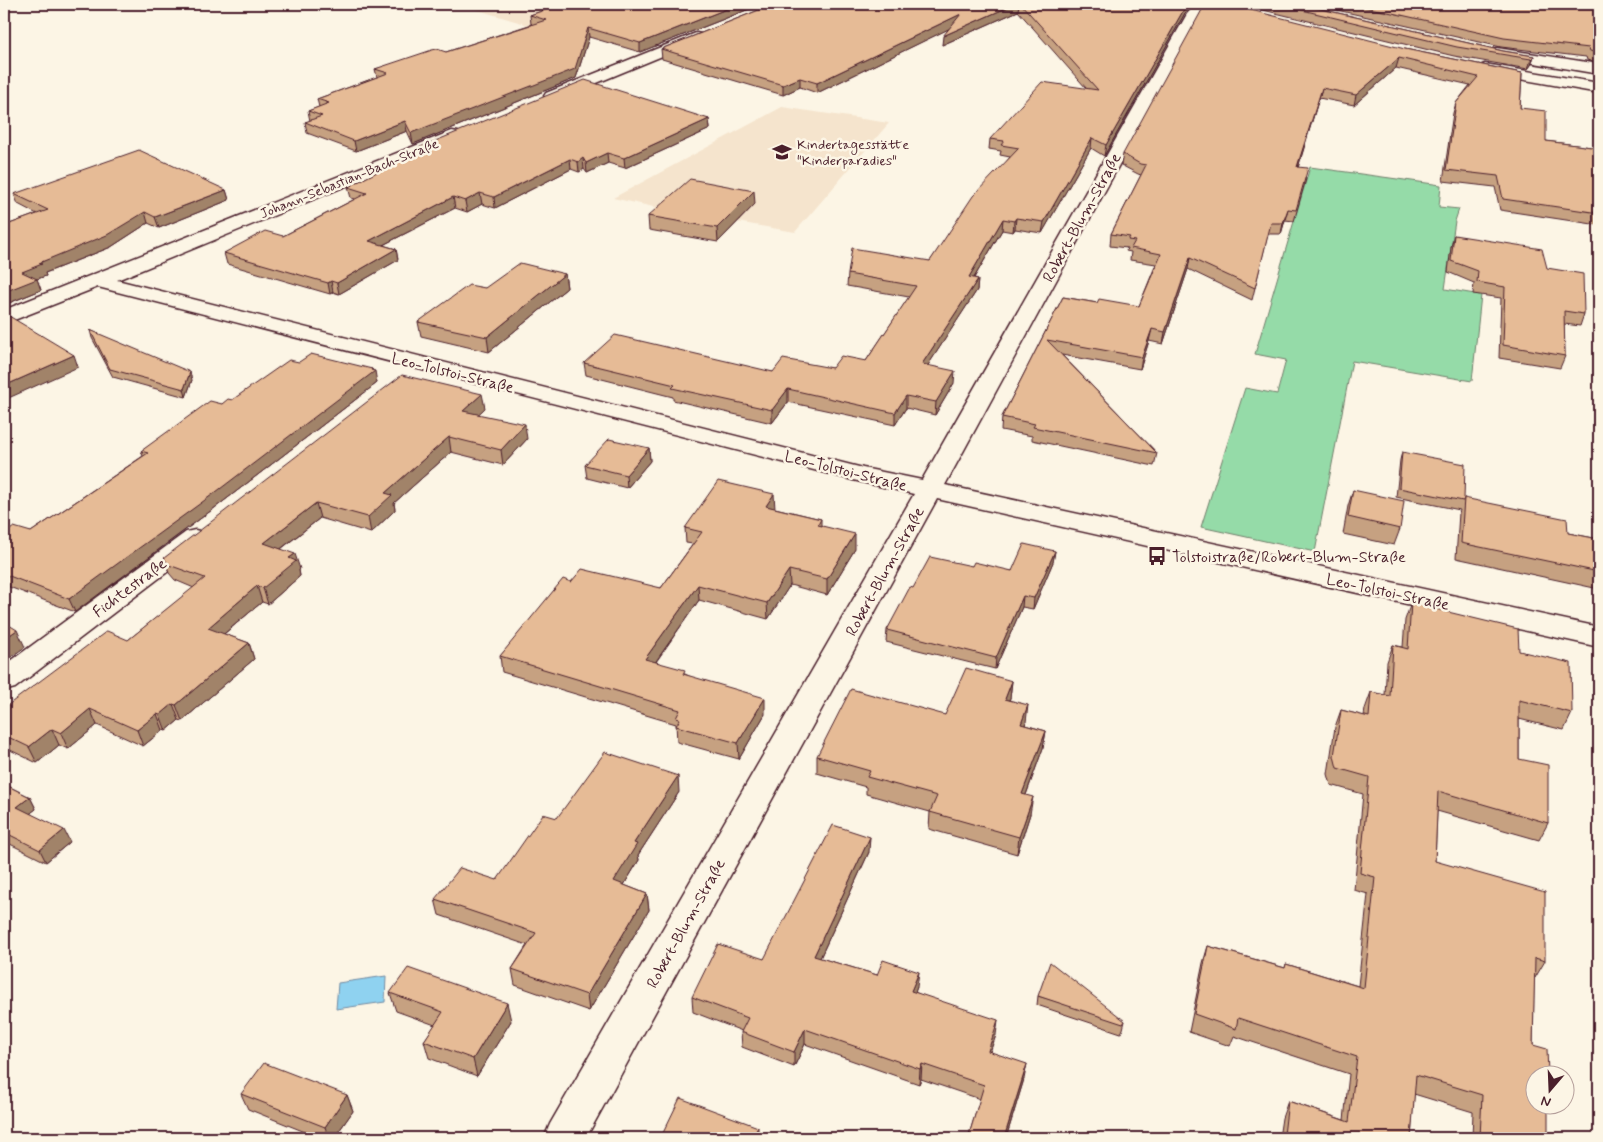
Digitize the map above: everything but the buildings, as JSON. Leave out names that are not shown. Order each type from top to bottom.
[{"type":"street","name":"Robert-Blum-Straße","points":[[564,1138],[929,491],[1194,14],[1204,4]]},
{"type":"street","points":[[538,102],[708,32]]},
{"type":"street","points":[[1484,50],[1599,69]]},
{"type":"street","points":[[1470,66],[1599,88]]},
{"type":"street","name":"Johann-Sebastian-Bach-Straße","points":[[4,318],[464,132]]},
{"type":"street","name":"Leo-Tolstoi-Straße","points":[[98,281],[419,364],[929,491],[1599,637]]},
{"type":"street","points":[[396,382],[419,364]]},
{"type":"street","name":"Fichtestraße","points":[[4,681],[215,523]]},
{"type":"shaded area","points":[[457,4],[588,4],[529,25]]},
{"type":"shaded area","name":"Kindertagesstätte \"Kinderparadies\"","points":[[782,107],[889,123],[795,232],[663,209],[613,198]]},
{"type":"green space","points":[[1310,167],[1441,185],[1439,207],[1459,209],[1455,221],[1445,289],[1481,295],[1472,381],[1352,361],[1315,552],[1201,527],[1245,388],[1277,394],[1286,360],[1255,354]]},
{"type":"water","points":[[386,976],[385,1002],[336,1009],[338,983]]},
{"type":"place","name":"Kindertagesstätte \"Kinderparadies\"","points":[[782,152]]},
{"type":"place","name":"Tolstoistraße/Robert-Blum-Straße","points":[[1157,556]]}]
